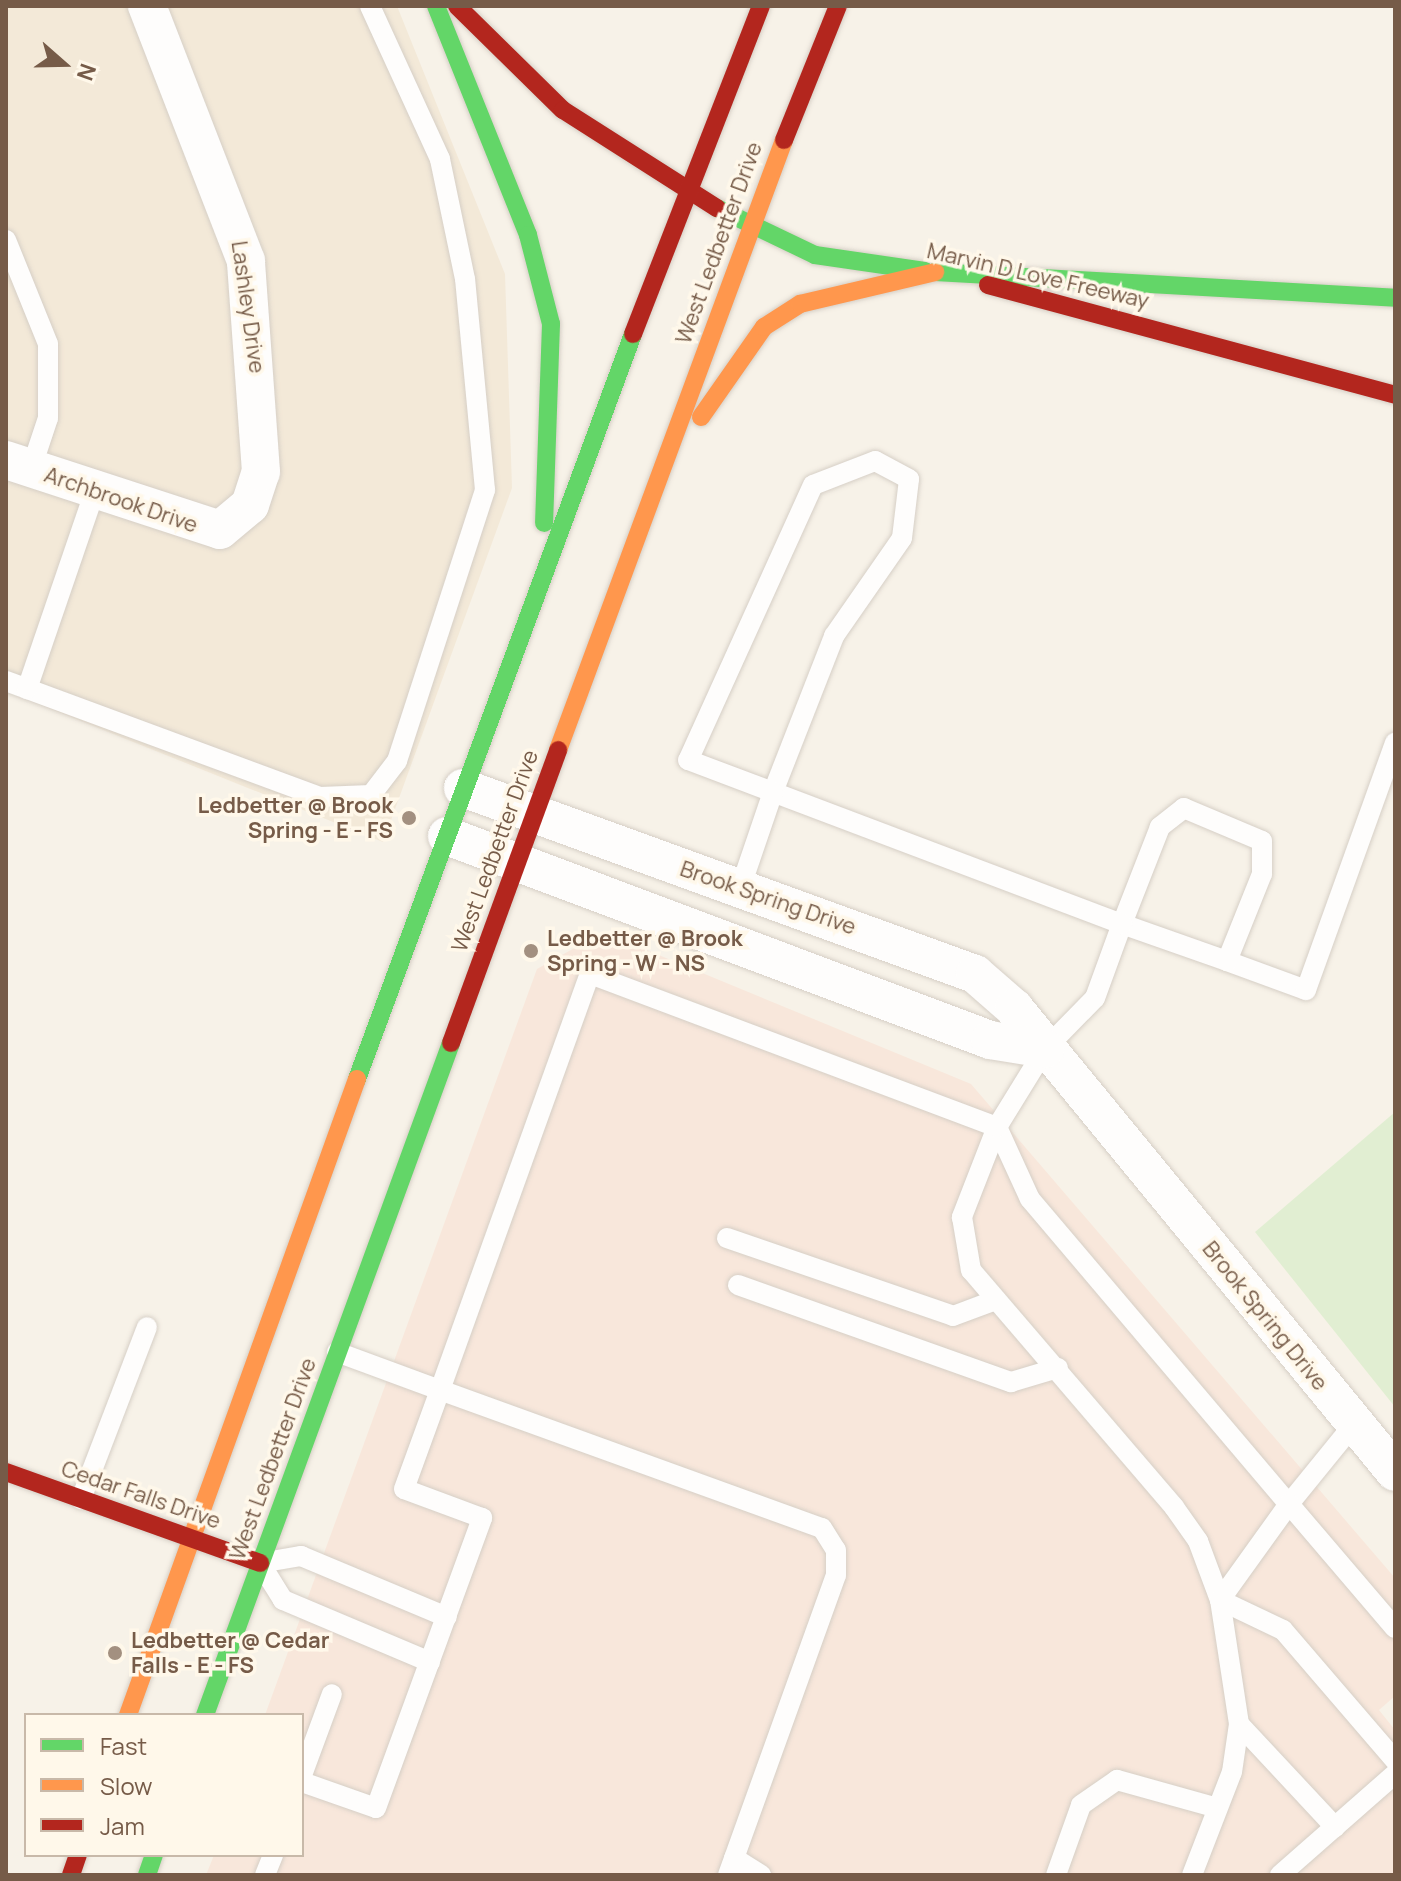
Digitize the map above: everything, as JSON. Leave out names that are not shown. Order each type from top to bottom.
[{"type":"main road","points":[[436,6],[528,235],[551,324],[551,444],[534,590]]},
{"type":"main road","name":"Marvin D Love Freeway","points":[[457,6],[563,110],[686,193],[749,227],[829,258],[935,272],[1395,395]]},
{"type":"main road","points":[[129,1713],[534,590],[761,6]]},
{"type":"main road","name":"West Ledbetter Drive","points":[[206,1713],[749,227],[838,6]]},
{"type":"main road","points":[[643,516],[727,372],[764,327],[833,292],[935,272],[1395,298]]},
{"type":"main road","name":"Cedar Falls Drive","points":[[6,1472],[260,1563]]},
{"type":"street","name":"Lashley Drive","points":[[147,6],[246,261],[263,429],[261,472],[250,505],[235,521]]},
{"type":"street","name":"Archbrook Drive","points":[[18,464],[198,529],[220,530],[235,521]]},
{"type":"street","name":"Brook Spring Drive","points":[[463,788],[533,816],[975,974],[1045,1049],[1395,1472]]},
{"type":"street","points":[[447,836],[990,1040],[1045,1049]]},
{"type":"lane","points":[[6,681],[320,797],[371,795],[397,761],[485,490],[465,279],[440,159],[370,6]]},
{"type":"lane","points":[[6,240],[48,344],[48,418],[18,464]]},
{"type":"lane","points":[[740,889],[773,792],[834,636],[902,538],[912,499],[909,479],[894,468],[875,461],[813,485],[688,760],[773,792],[1122,924],[1306,990],[1395,743]]},
{"type":"lane","points":[[27,689],[94,493]]},
{"type":"lane","points":[[1197,1873],[1239,1724],[1220,1600],[1198,1541],[1174,1507],[971,1270],[962,1217],[997,1127],[1045,1049],[1095,998],[1160,827],[1184,808],[1262,841],[1262,874],[1227,961]]},
{"type":"lane","points":[[304,1783],[376,1808],[447,1617],[482,1518],[404,1489],[590,974],[997,1127],[1030,1199],[1395,1628]]},
{"type":"lane","points":[[727,1238],[953,1316],[996,1300]]},
{"type":"lane","points":[[738,1285],[1011,1382],[1058,1368]]},
{"type":"lane","points":[[81,1499],[147,1327]]},
{"type":"lane","points":[[337,1352],[822,1528],[836,1550],[836,1575],[731,1867],[761,1875]]},
{"type":"lane","points":[[1220,1600],[1289,1504],[1354,1424]]},
{"type":"lane","points":[[430,1662],[283,1600],[260,1563],[301,1556],[447,1617]]},
{"type":"lane","points":[[1220,1600],[1283,1630],[1395,1760]]},
{"type":"lane","points":[[304,1770],[332,1694]]},
{"type":"lane","points":[[1239,1724],[1335,1827]]},
{"type":"lane","points":[[1280,1875],[1395,1774]]},
{"type":"lane","points":[[1056,1875],[1081,1805],[1100,1787],[1141,1782],[1217,1808]]},
{"type":"shaded area","points":[[6,6],[397,6],[505,274],[512,488],[383,842],[6,691]]},
{"type":"shaded area","points":[[603,932],[971,1084],[1395,1578],[1395,1696],[1379,1710],[1395,1730],[1395,1875],[206,1875],[213,1857],[304,1857],[304,1713],[266,1713],[537,969]]},
{"type":"green space","points":[[1395,1112],[1395,1407],[1255,1232]]},
{"type":"traffic: fast","points":[[436,6],[528,235],[551,324],[544,523]]},
{"type":"traffic: fast","points":[[717,208],[815,255],[925,271]]},
{"type":"traffic: fast","points":[[935,272],[1395,298]]},
{"type":"traffic: fast","points":[[357,1079],[633,334]]},
{"type":"traffic: fast","points":[[206,1713],[451,1043]]},
{"type":"traffic: fast","points":[[147,1875],[153,1857]]},
{"type":"traffic: slow","points":[[558,750],[784,140]]},
{"type":"traffic: slow","points":[[701,417],[764,327],[800,304],[935,272]]},
{"type":"traffic: slow","points":[[129,1713],[357,1079]]},
{"type":"traffic: jam","points":[[457,6],[563,110],[717,208]]},
{"type":"traffic: jam","points":[[633,334],[761,6]]},
{"type":"traffic: jam","points":[[784,140],[838,6]]},
{"type":"traffic: jam","points":[[988,285],[1395,395]]},
{"type":"traffic: jam","points":[[451,1043],[558,750]]},
{"type":"traffic: jam","points":[[6,1472],[260,1563]]},
{"type":"traffic: jam","points":[[71,1875],[77,1857]]},
{"type":"place","name":"Ledbetter @ Brook Spring - E - FS","points":[[409,818]]},
{"type":"place","name":"Ledbetter @ Brook Spring - W - NS","points":[[531,951]]},
{"type":"place","name":"Ledbetter @ Cedar Falls - E - FS","points":[[115,1653]]}]
